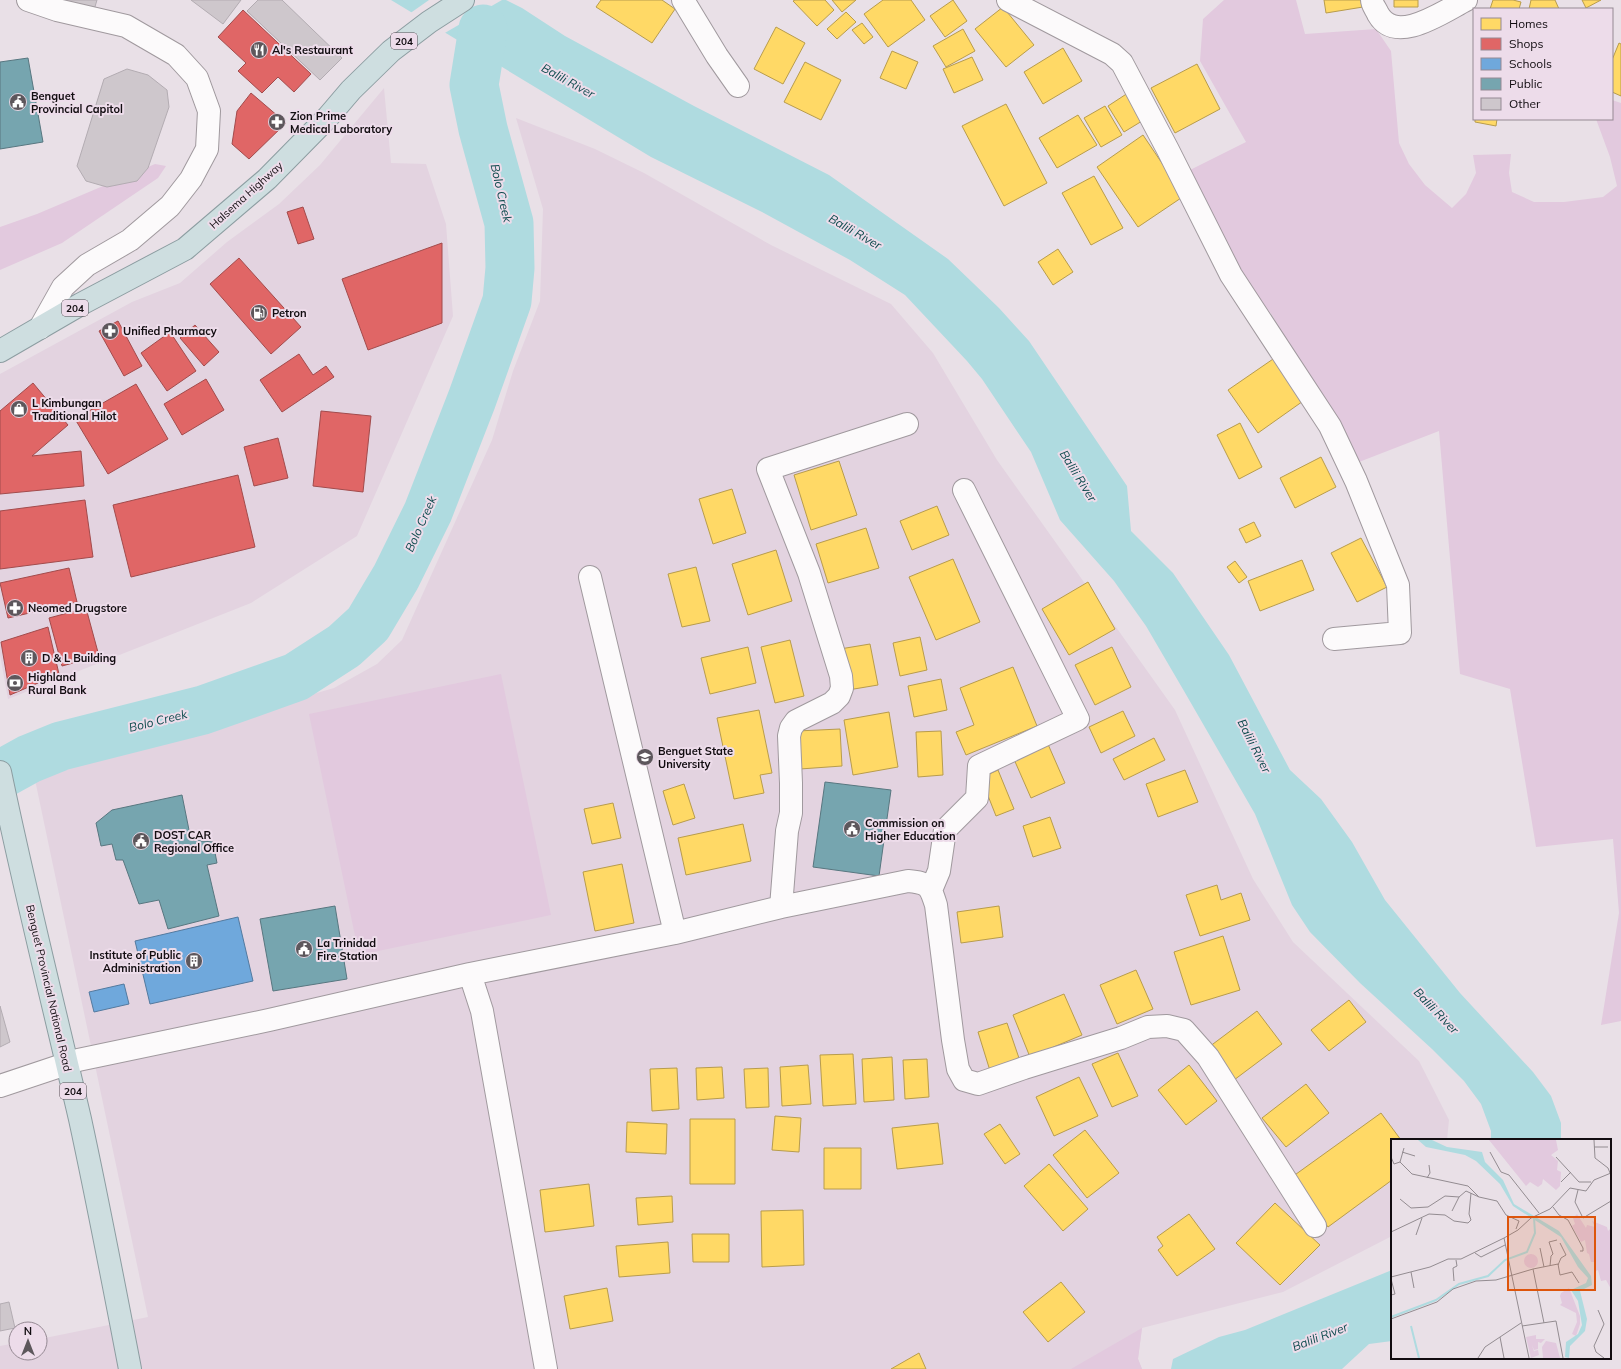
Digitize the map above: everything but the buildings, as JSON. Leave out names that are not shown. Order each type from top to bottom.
[{"type":"highway","name":"Halsema Highway","points":[[0,351],[81,304],[175,256],[185,249],[267,179],[328,117],[351,90],[391,51],[429,22],[464,0]]},
{"type":"highway","name":"Benguet Provincial National Road","points":[[0,772],[79,1118],[130,1369]]},
{"type":"street","points":[[28,0],[57,10],[126,26],[176,55],[197,78],[209,110],[206,149],[191,179],[170,206],[130,240],[87,265],[63,287],[40,328]]},
{"type":"street","points":[[683,0],[717,56],[738,86]]},
{"type":"street","points":[[1008,0],[1112,54],[1122,63],[1231,275],[1330,426],[1356,481],[1398,585],[1400,633],[1334,639]]},
{"type":"street","points":[[1372,0],[1372,4],[1381,20],[1390,26],[1398,28],[1409,27],[1422,23],[1466,0]]},
{"type":"street","points":[[781,907],[785,856],[791,814],[789,736],[791,728],[796,721],[832,703],[839,696],[842,688],[841,676],[809,573],[768,469],[907,424]]},
{"type":"street","points":[[931,890],[939,870],[945,830],[977,798],[979,766],[1078,719],[964,490]]},
{"type":"street","points":[[590,578],[675,933]]},
{"type":"street","points":[[0,1086],[78,1060],[269,1020],[470,974],[675,933],[781,907],[908,881],[922,883],[931,890],[936,905],[953,1040],[958,1069],[964,1080],[978,1084],[1121,1038],[1148,1027],[1167,1026],[1184,1030],[1208,1057],[1315,1226]]},
{"type":"street","points":[[470,974],[482,1011],[546,1369]]},
{"type":"shaded area","points":[[1224,0],[1296,0],[1305,34],[1376,29],[1391,51],[1399,143],[1409,164],[1425,185],[1452,208],[1466,194],[1476,173],[1473,155],[1511,154],[1509,173],[1512,192],[1534,202],[1564,202],[1603,197],[1617,186],[1610,157],[1596,120],[1613,120],[1613,100],[1621,103],[1621,1021],[1601,1025],[1619,913],[1613,839],[1536,847],[1510,689],[1460,674],[1439,431],[1359,462],[1272,315],[1234,265],[1188,171],[1246,142],[1200,61],[1203,19]]},
{"type":"shaded area","points":[[384,88],[391,163],[426,164],[446,224],[453,316],[357,536],[251,603],[8,699],[0,655],[0,374],[132,302],[180,283],[227,242],[279,204],[320,165]]},
{"type":"shaded area","name":"Benguet State University","points":[[516,118],[595,149],[644,173],[771,245],[891,304],[933,353],[997,460],[1175,710],[1253,879],[1293,942],[1419,1061],[1449,1120],[1447,1139],[1391,1139],[1391,1237],[1283,1292],[1142,1328],[1138,1359],[1142,1369],[0,1369],[0,1346],[8,1344],[8,1361],[48,1361],[48,1337],[148,1317],[34,775],[334,688],[377,664],[402,640],[492,440],[513,371],[540,301],[543,209]]},
{"type":"shaded area","points":[[155,164],[166,166],[158,178],[62,243],[0,270],[0,227],[37,214]]},
{"type":"shaded area","points":[[501,674],[551,915],[359,955],[309,714]]},
{"type":"shaded area","points":[[1142,1328],[1138,1359],[1142,1369],[1071,1369]]},
{"type":"water","name":"Balili River","points":[[391,0],[506,0],[522,8],[565,36],[694,106],[829,175],[948,259],[999,308],[1029,341],[1127,486],[1131,531],[1173,573],[1229,655],[1290,770],[1321,799],[1352,842],[1385,900],[1460,993],[1533,1072],[1551,1096],[1561,1123],[1561,1139],[1491,1139],[1491,1131],[1481,1104],[1464,1081],[1432,1049],[1360,983],[1310,932],[1292,905],[1255,814],[1146,626],[1114,581],[1060,520],[1031,452],[982,379],[967,361],[905,295],[850,260],[762,212],[651,157]]},
{"type":"water","name":"Balili River","points":[[1391,1270],[1391,1341],[1369,1344],[1342,1369],[1171,1369],[1173,1359],[1219,1337],[1245,1330]]},
{"type":"pier","points":[[429,0],[502,0],[443,34],[409,14]]},
{"type":"waterway","name":"Bolo Creek","points":[[0,775],[29,759],[61,746],[203,710],[296,677],[344,646],[368,624],[396,577],[428,512],[472,399],[507,301],[510,268],[509,223],[483,129],[474,85],[483,29]]},
{"type":"place","name":"Al's Restaurant","points":[[259,50]]},
{"type":"place","name":"Benguet Provincial Capitol","points":[[18,102]]},
{"type":"place","name":"Zion Prime Medical Laboratory","points":[[277,122]]},
{"type":"place","name":"Petron","points":[[259,313]]},
{"type":"place","name":"Unified Pharmacy","points":[[110,331]]},
{"type":"place","name":"L Kimbungan Traditional Hilot","points":[[19,409]]},
{"type":"place","name":"Neomed Drugstore","points":[[15,608]]},
{"type":"place","name":"D & L Building","points":[[29,658]]},
{"type":"place","name":"Highland Rural Bank","points":[[15,683]]},
{"type":"place","name":"Benguet State University","points":[[645,757]]},
{"type":"place","name":"Commission on Higher Education","points":[[852,829]]},
{"type":"place","name":"DOST CAR Regional Office","points":[[141,841]]},
{"type":"place","name":"La Trinidad Fire Station","points":[[304,949]]},
{"type":"place","name":"Institute of Public Administration","points":[[194,961]]}]
